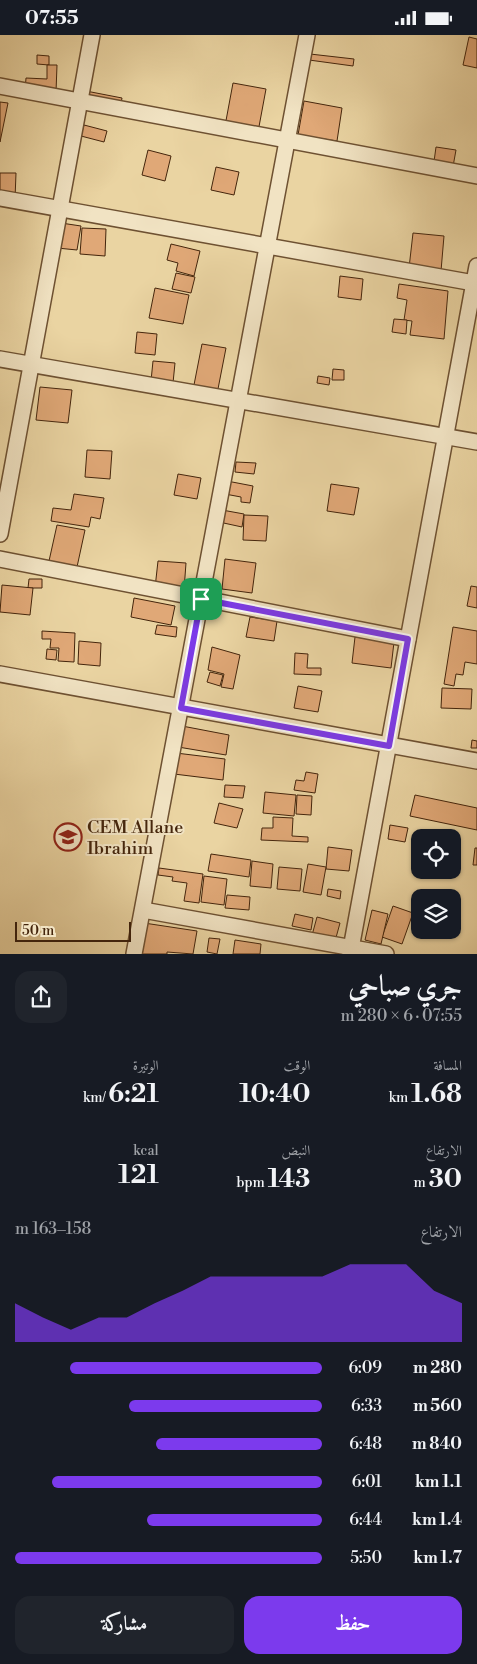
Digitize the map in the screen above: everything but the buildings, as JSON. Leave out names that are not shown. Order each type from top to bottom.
[{"type":"street","points":[[0,534],[92,35]]},
{"type":"street","points":[[134,954],[307,35]]},
{"type":"street","points":[[0,87],[477,176]]},
{"type":"street","points":[[0,198],[474,283]]},
{"type":"street","points":[[351,951],[477,265]]},
{"type":"street","points":[[0,359],[477,442]]},
{"type":"street","points":[[0,559],[408,639]]},
{"type":"street","points":[[0,674],[477,761]]},
{"type":"street","points":[[142,910],[351,951],[386,954]]},
{"type":"place","name":"CEM Allane Ibrahim","points":[[68,837]]},
{"type":"route","points":[[201,599],[408,639],[389,746],[181,708],[201,599]]}]
